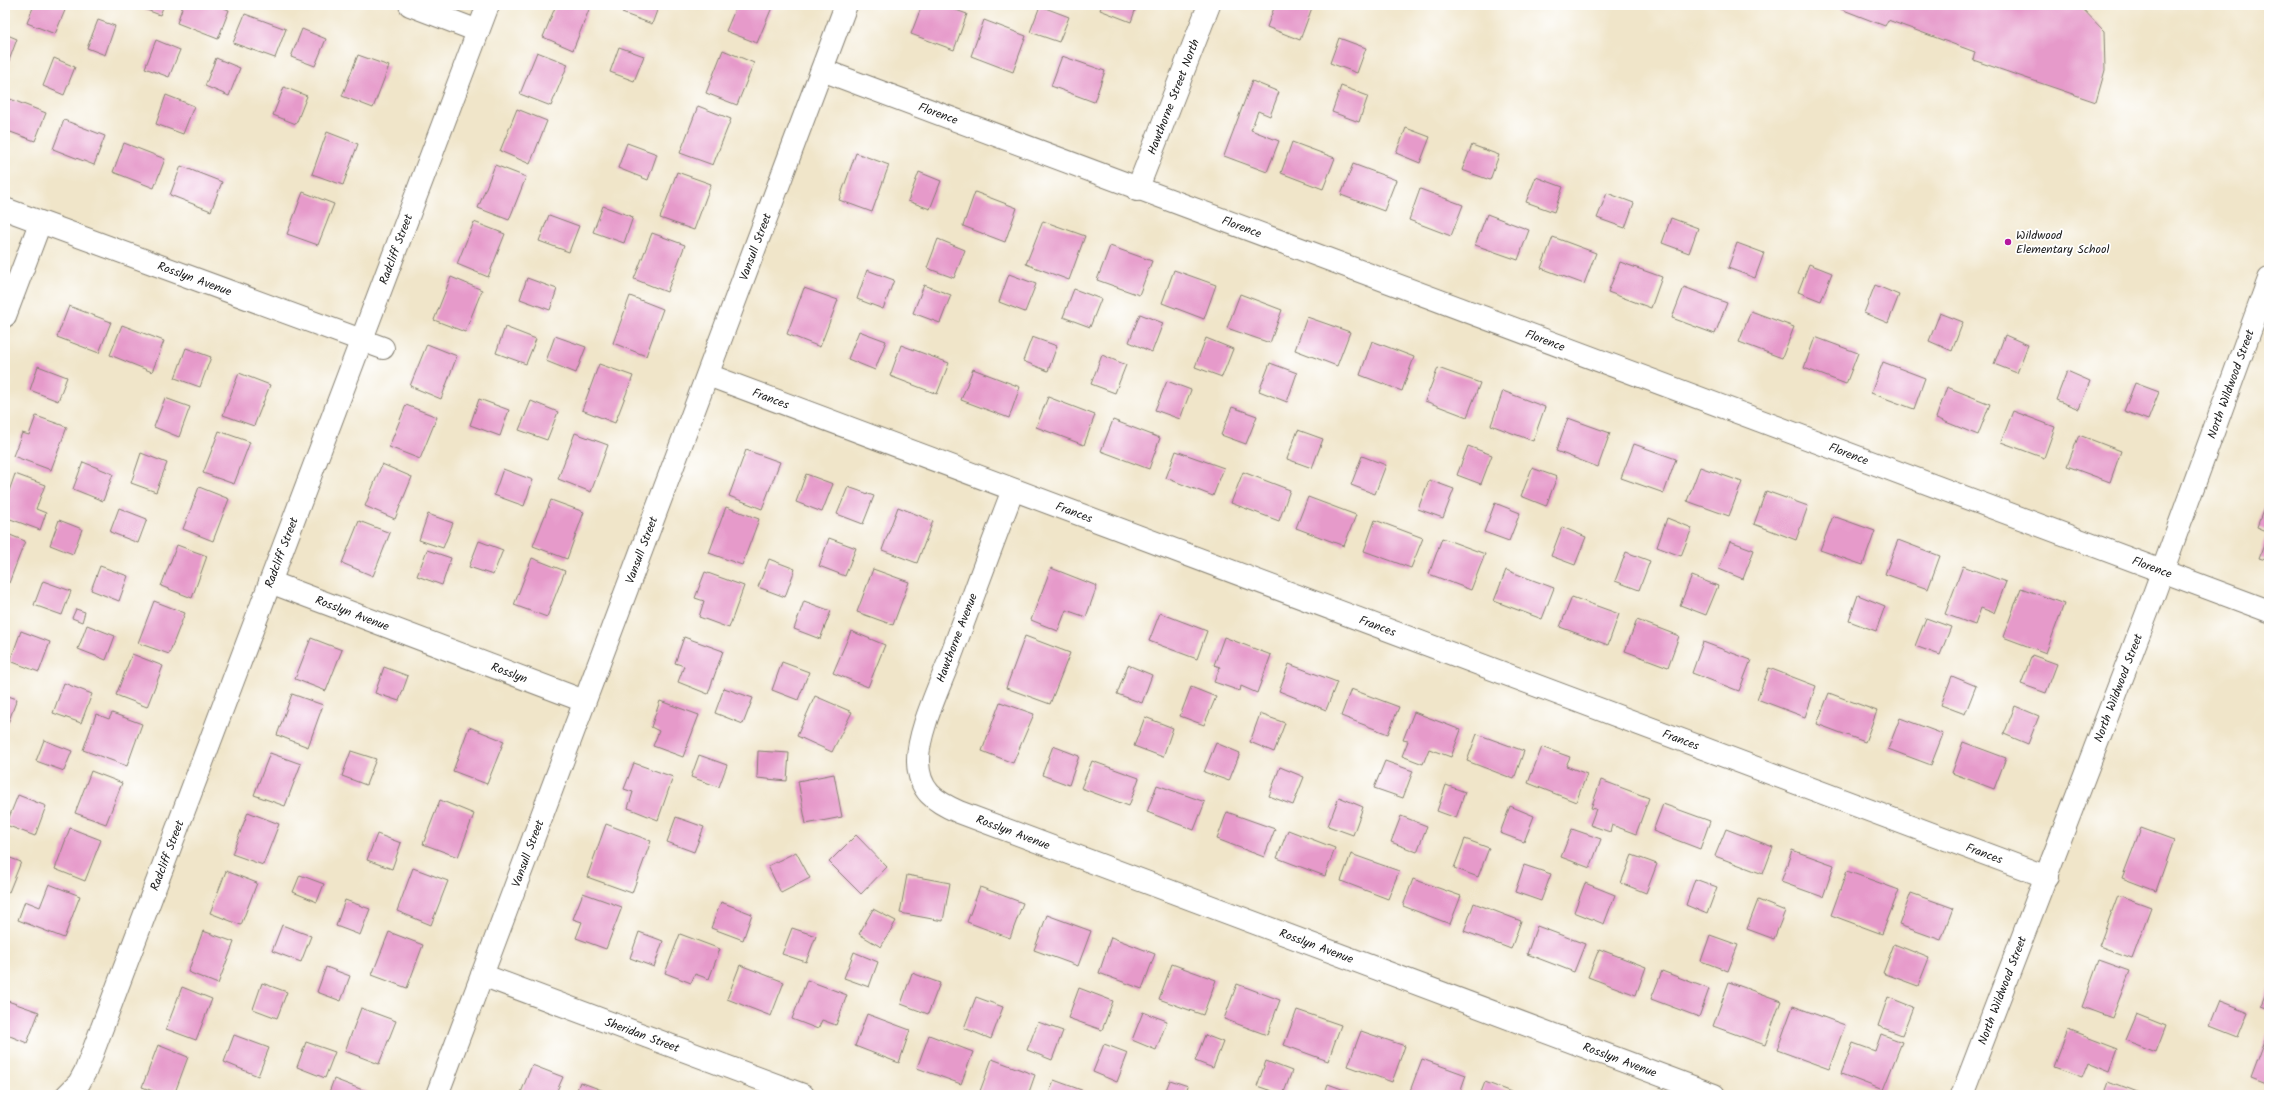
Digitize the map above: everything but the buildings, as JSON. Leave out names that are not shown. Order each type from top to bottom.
[{"type":"street","points":[[410,5],[478,31]]},
{"type":"street","name":"Radcliff Street","points":[[67,1095],[79,1083],[86,1070],[488,5]]},
{"type":"street","name":"Vansull Street","points":[[437,1095],[846,5]]},
{"type":"street","name":"Hawthorne Street North","points":[[1137,190],[1209,5]]},
{"type":"street","name":"Florence","points":[[822,70],[1137,190],[2269,611]]},
{"type":"street","name":"Rosslyn Avenue","points":[[5,209],[383,348]]},
{"type":"street","points":[[5,316],[40,223]]},
{"type":"street","name":"North Wildwood Street","points":[[1962,1095],[2047,878],[2269,279]]},
{"type":"street","name":"Frances","points":[[708,375],[2047,878]]},
{"type":"street","name":"Hawthorne Avenue","points":[[925,789],[918,763],[918,749],[933,702],[1013,490]]},
{"type":"street","name":"Rosslyn Avenue","points":[[270,582],[434,644]]},
{"type":"street","name":"Rosslyn","points":[[434,644],[584,701]]},
{"type":"street","name":"Rosslyn Avenue","points":[[925,789],[941,804],[959,812],[1714,1095]]},
{"type":"street","name":"Sheridan Street","points":[[482,975],[802,1095]]},
{"type":"place","name":"Wildwood Elementary School","points":[[2008,242]]}]
